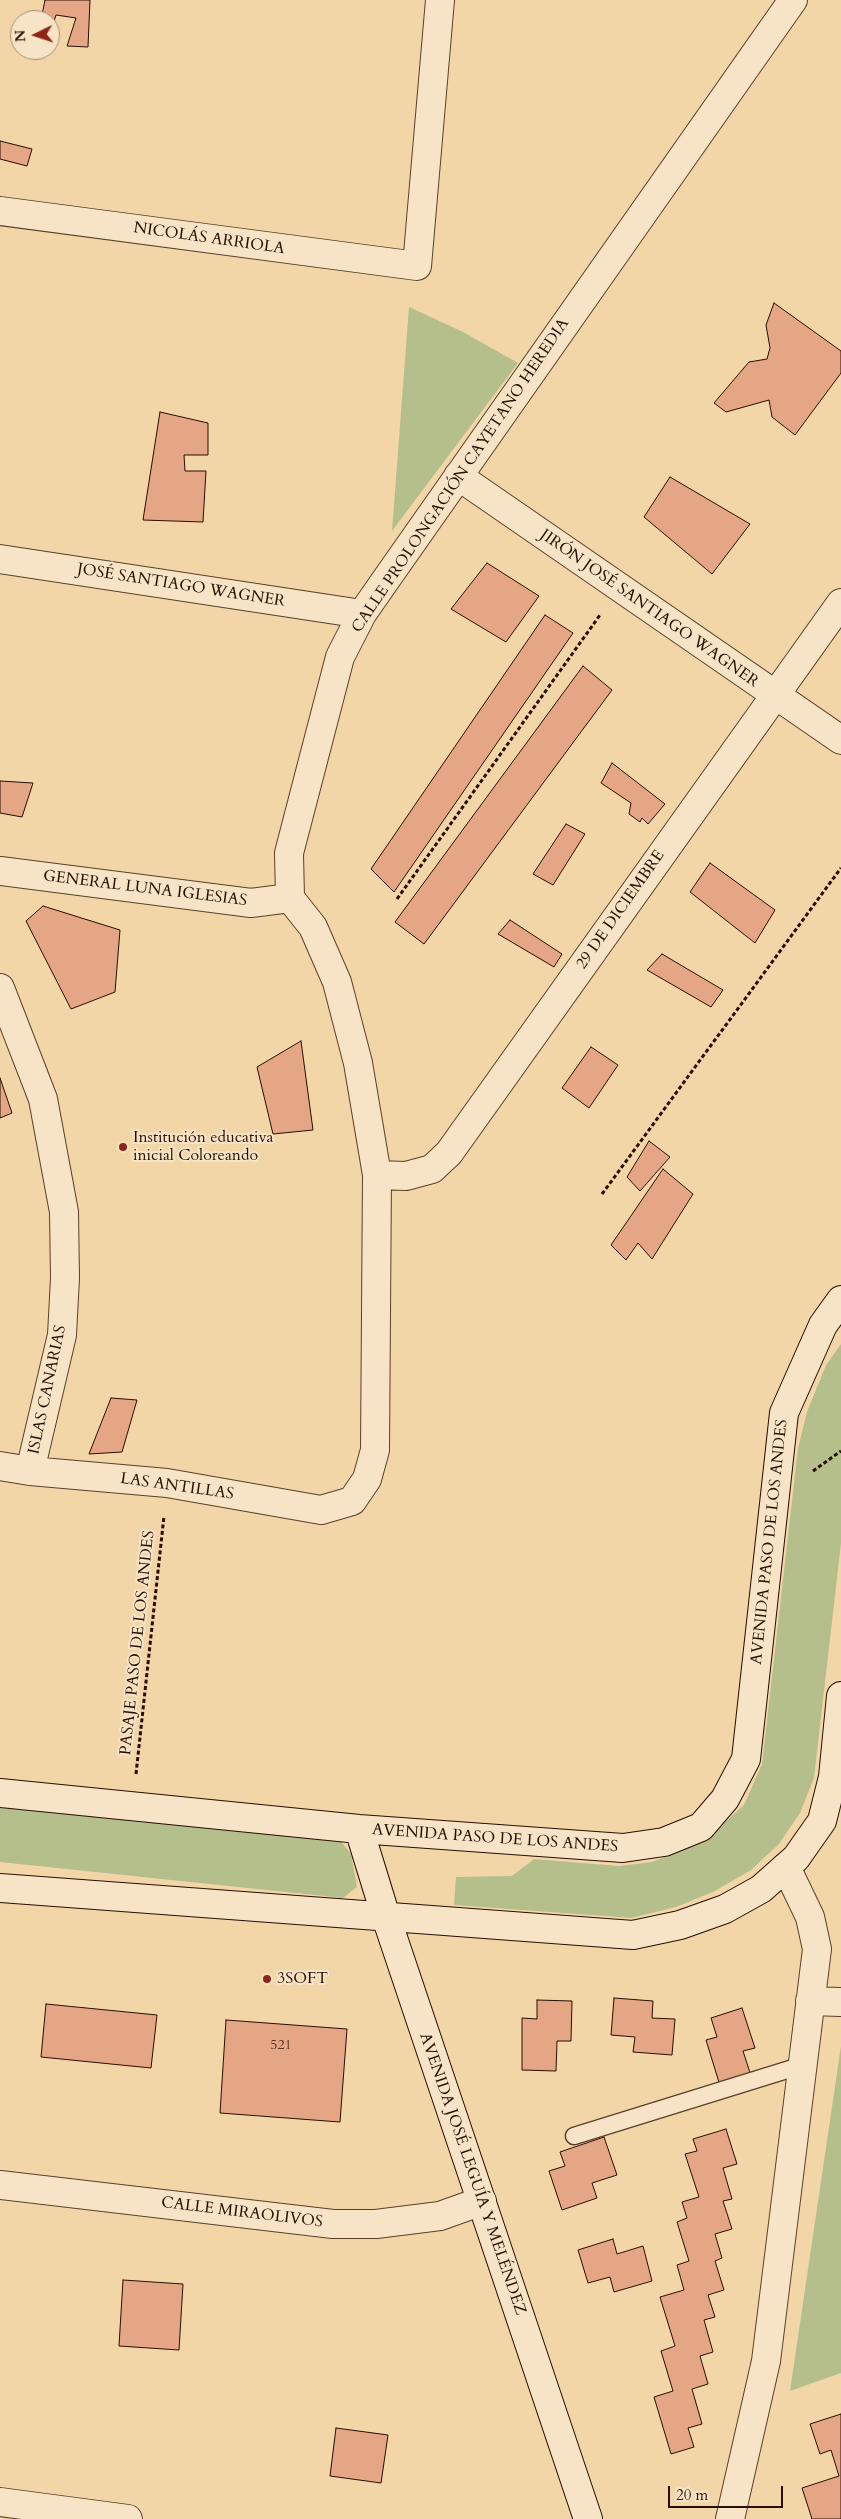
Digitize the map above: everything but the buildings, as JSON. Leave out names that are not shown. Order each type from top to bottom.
[{"type":"street","name":"NICOLÁS ARRIOLA","points":[[0,211],[417,266],[440,0]]},
{"type":"street","name":"CALLE PROLONGACIÓN CAYETANO HEREDIA","points":[[290,898],[289,853],[340,657],[362,614],[794,0]]},
{"type":"street","name":"JIRÓN JOSÉ SANTIAGO WAGNER","points":[[458,476],[773,695],[841,740]]},
{"type":"street","name":"JOSÉ SANTIAGO WAGNER","points":[[0,559],[362,614]]},
{"type":"street","name":"29 DE DICIEMBRE","points":[[377,1175],[406,1176],[432,1169],[448,1153],[773,695],[841,603]]},
{"type":"street","name":"GENERAL LUNA IGLESIAS","points":[[0,871],[251,903],[290,898]]},
{"type":"street","points":[[290,898],[313,927],[338,982],[358,1064],[377,1175]]},
{"type":"street","name":"ISLAS CANARIAS","points":[[0,988],[43,1099],[64,1212],[65,1278],[62,1335],[30,1471]]},
{"type":"street","name":"LAS ANTILLAS","points":[[0,1466],[30,1471],[167,1483],[321,1510],[352,1501],[367,1479],[375,1450],[377,1175]]},
{"type":"street","name":"AVENIDA PASO DE LOS ANDES","points":[[0,1793],[359,1829],[623,1848],[664,1842],[701,1827],[725,1798],[746,1759],[784,1413],[823,1325],[841,1300]]},
{"type":"street","points":[[0,1888],[633,1935],[680,1925],[724,1909],[761,1889],[796,1858],[822,1821],[833,1776],[841,1696]]},
{"type":"street","name":"AVENIDA JOSÉ LEGUÍA Y MELÉNDEZ","points":[[359,1829],[386,1917],[588,2519]]},
{"type":"street","points":[[730,2519],[766,2361],[817,1949],[810,1917],[786,1867]]},
{"type":"street","points":[[810,2001],[841,2002]]},
{"type":"street","name":"CALLE MIRAOLIVOS","points":[[0,2185],[334,2224],[376,2224],[440,2216],[482,2201]]},
{"type":"street","points":[[0,2502],[128,2519]]},
{"type":"lane","points":[[574,2136],[803,2065]]},
{"type":"path","points":[[397,899],[619,588]]},
{"type":"path","points":[[602,1194],[841,868]]},
{"type":"path","name":"PASAJE PASO DE LOS ANDES","points":[[133,1806],[167,1483]]},
{"type":"green space","points":[[409,307],[463,332],[518,363],[392,531]]},
{"type":"green space","points":[[841,1344],[841,1543],[814,1778],[800,1813],[779,1844],[751,1870],[715,1891],[676,1907],[631,1918],[454,1905],[456,1877],[512,1876],[534,1859],[619,1866],[652,1862],[684,1849],[714,1832],[744,1805],[762,1764],[798,1448],[807,1412],[826,1365]]},
{"type":"green space","points":[[0,1807],[339,1839],[351,1854],[357,1887],[343,1898],[0,1862]]},
{"type":"green space","points":[[841,2046],[841,2373],[790,2391]]},
{"type":"place","name":"Institución educativa inicial Coloreando","points":[[123,1147]]},
{"type":"place","name":"3SOFT","points":[[267,1979]]}]
